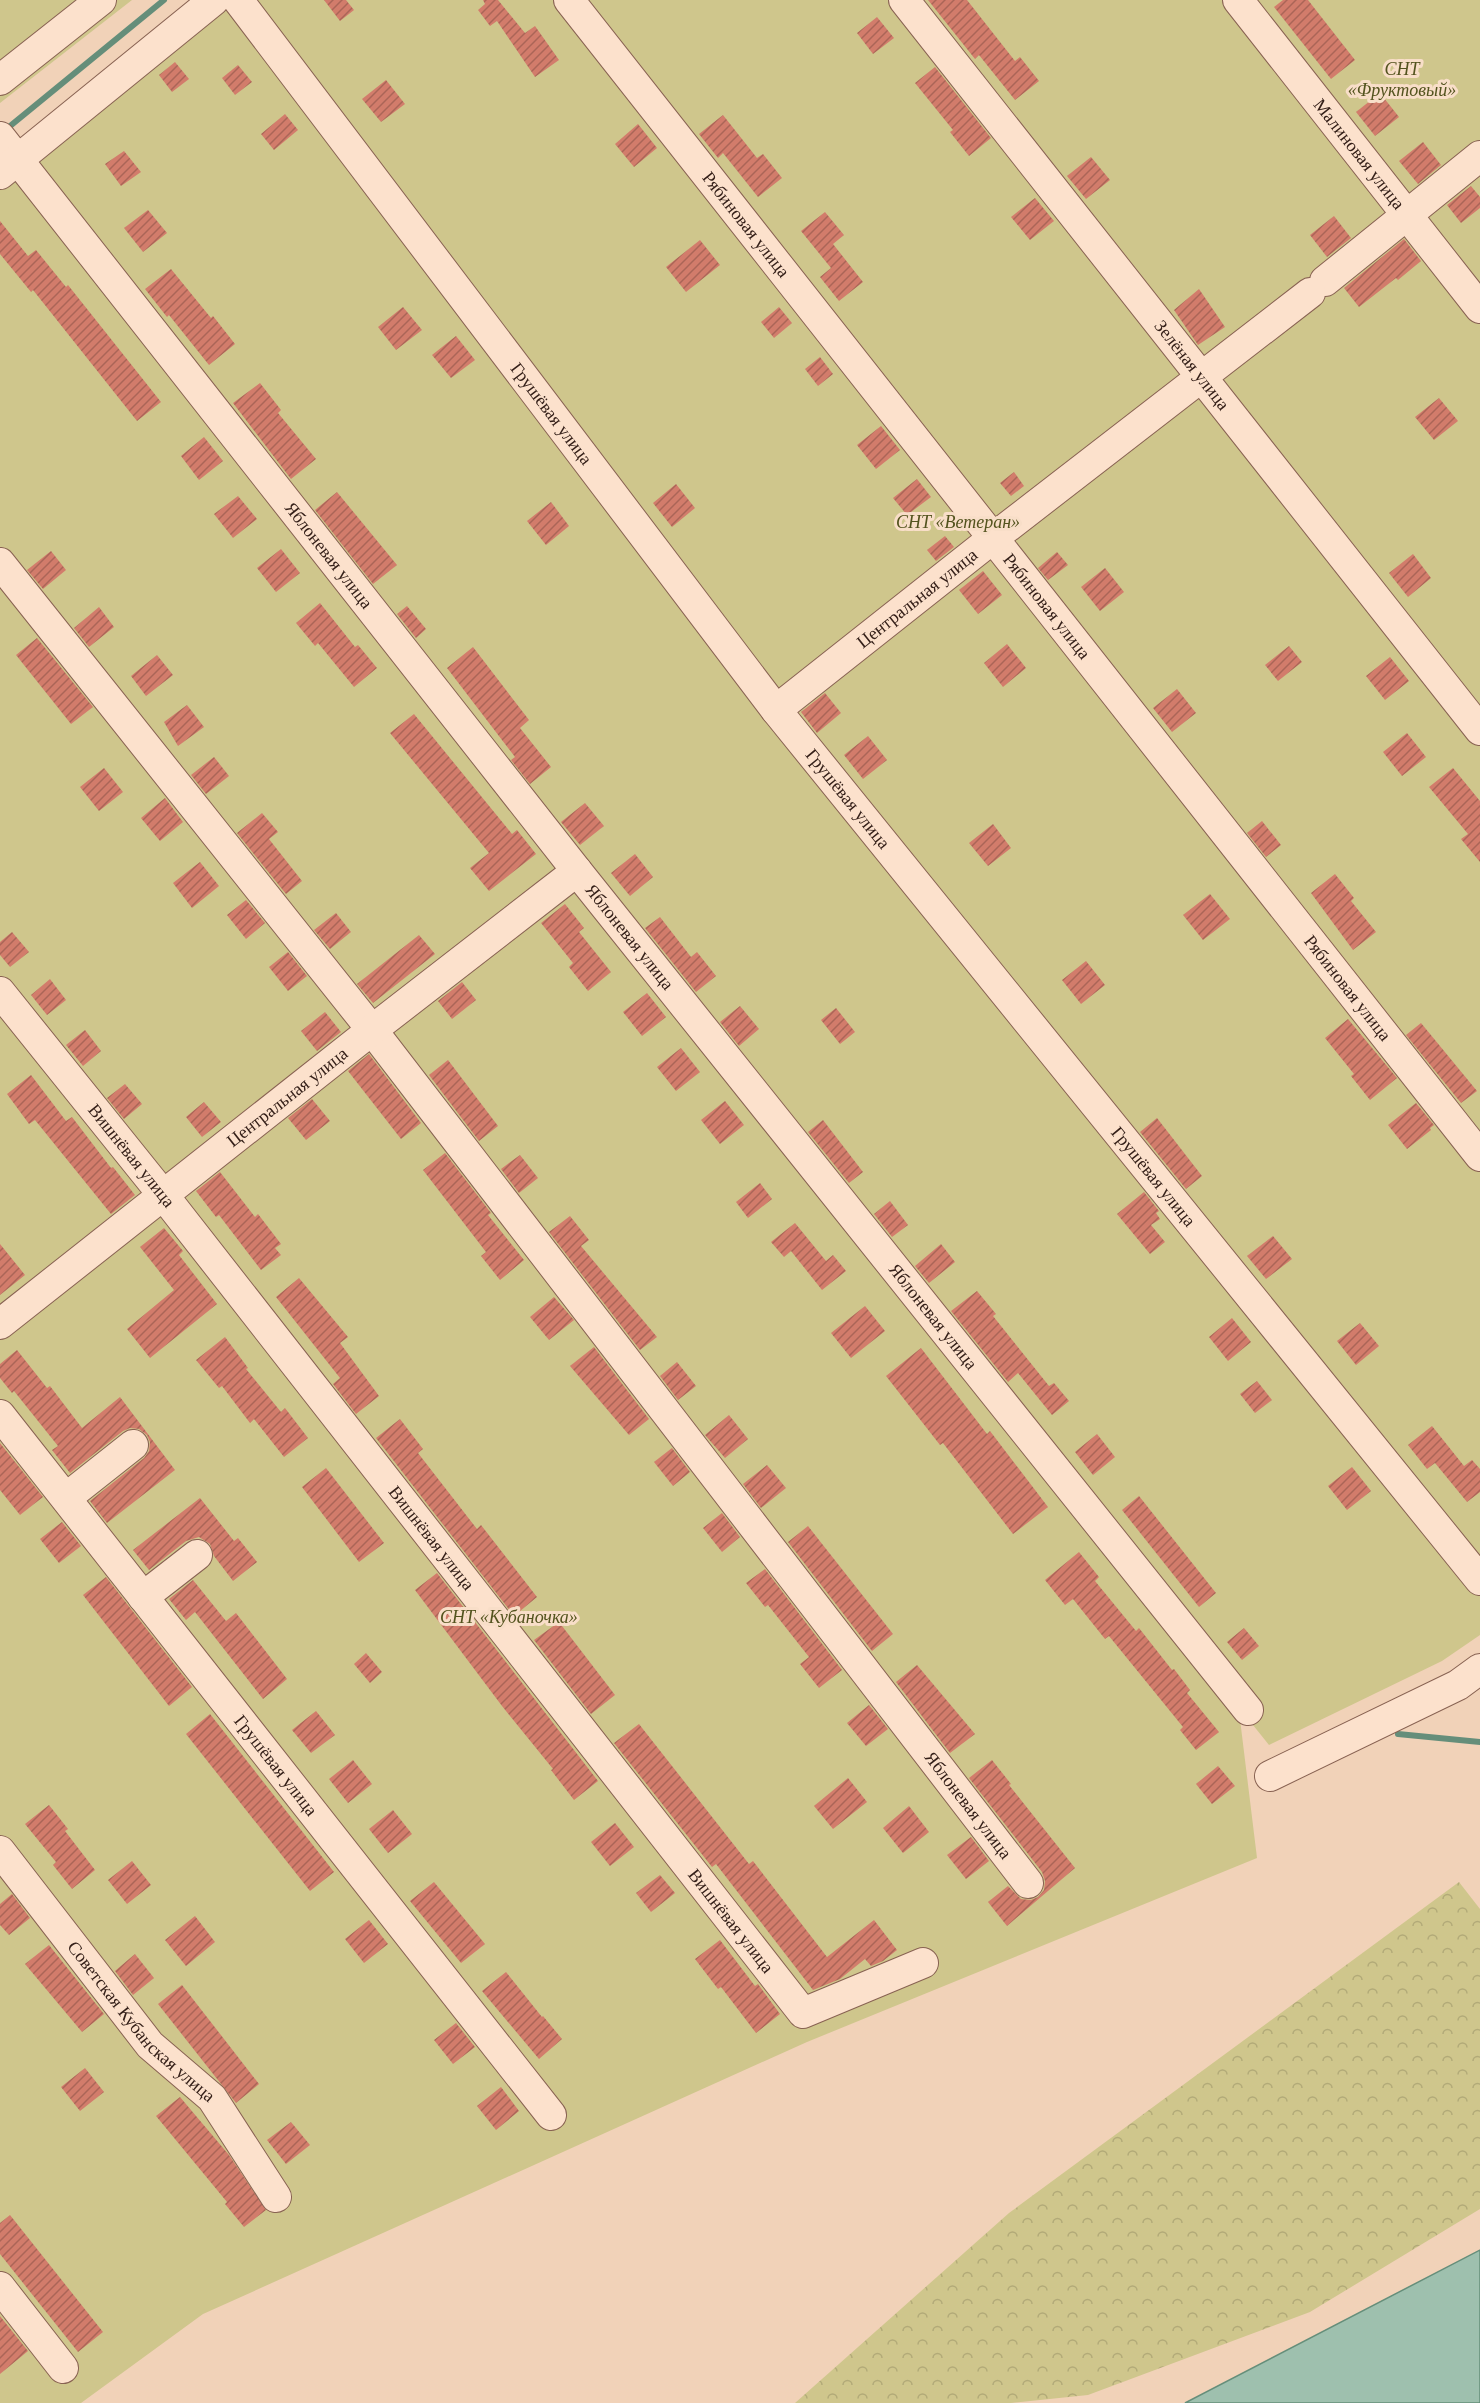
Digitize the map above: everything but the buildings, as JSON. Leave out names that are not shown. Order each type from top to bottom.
[{"type":"street","points":[[0,80],[101,0]]},
{"type":"street","points":[[6,157],[214,0]]},
{"type":"street","name":"Грушёвая улица","points":[[238,0],[776,710],[1480,1580]]},
{"type":"street","name":"Рябиновая улица","points":[[569,0],[1480,1156]]},
{"type":"street","name":"Зелёная улица","points":[[904,0],[1480,730]]},
{"type":"street","name":"Малиновая улица","points":[[1238,0],[1409,211],[1480,308]]},
{"type":"street","points":[[1326,99],[1409,211],[1480,294]]},
{"type":"street","name":"Центральная улица","points":[[776,710],[992,539],[1202,378],[1480,156]]},
{"type":"street","name":"Яблоневая улица","points":[[6,157],[1248,1710]]},
{"type":"street","name":"Яблоневая улица","points":[[0,563],[372,1030],[1028,1883]]},
{"type":"street","name":"Центральная улица","points":[[0,1324],[577,871]]},
{"type":"street","name":"Вишнёвая улица","points":[[0,992],[164,1196],[803,2013],[923,1963]]},
{"type":"street","name":"Грушёвая улица","points":[[0,1415],[551,2115]]},
{"type":"street","points":[[66,1498],[133,1445]]},
{"type":"street","points":[[143,1597],[197,1555]]},
{"type":"street","points":[[1270,1776],[1458,1685],[1480,1670]]},
{"type":"street","name":"Советская Кубанская улица","points":[[0,1851],[150,2045],[212,2098],[276,2197]]},
{"type":"street","points":[[0,2287],[63,2368]]},
{"type":"green space","points":[[0,0],[132,0],[0,103]]},
{"type":"green space","name":"СНТ «Ветеран»","points":[[192,0],[1240,0],[1480,306],[1480,1635],[1442,1661],[1269,1745],[573,877],[5,150]]},
{"type":"green space","name":"СНТ «Фруктовый»","points":[[1241,0],[1480,0],[1480,303]]},
{"type":"green space","name":"СНТ «Кубаночка»","points":[[0,153],[1239,1711],[1257,1858],[807,2042],[203,2314],[81,2403],[0,2403]]},
{"type":"green space","points":[[1459,1882],[1480,1909],[1480,2209],[1310,2312],[1088,2395],[1011,2403],[795,2403],[1009,2213]]},
{"type":"shaded area","points":[[1480,2250],[1480,2403],[1185,2403]]},
{"type":"waterway","points":[[4,131],[164,0]]},
{"type":"waterway","points":[[1398,1734],[1480,1742]]}]
